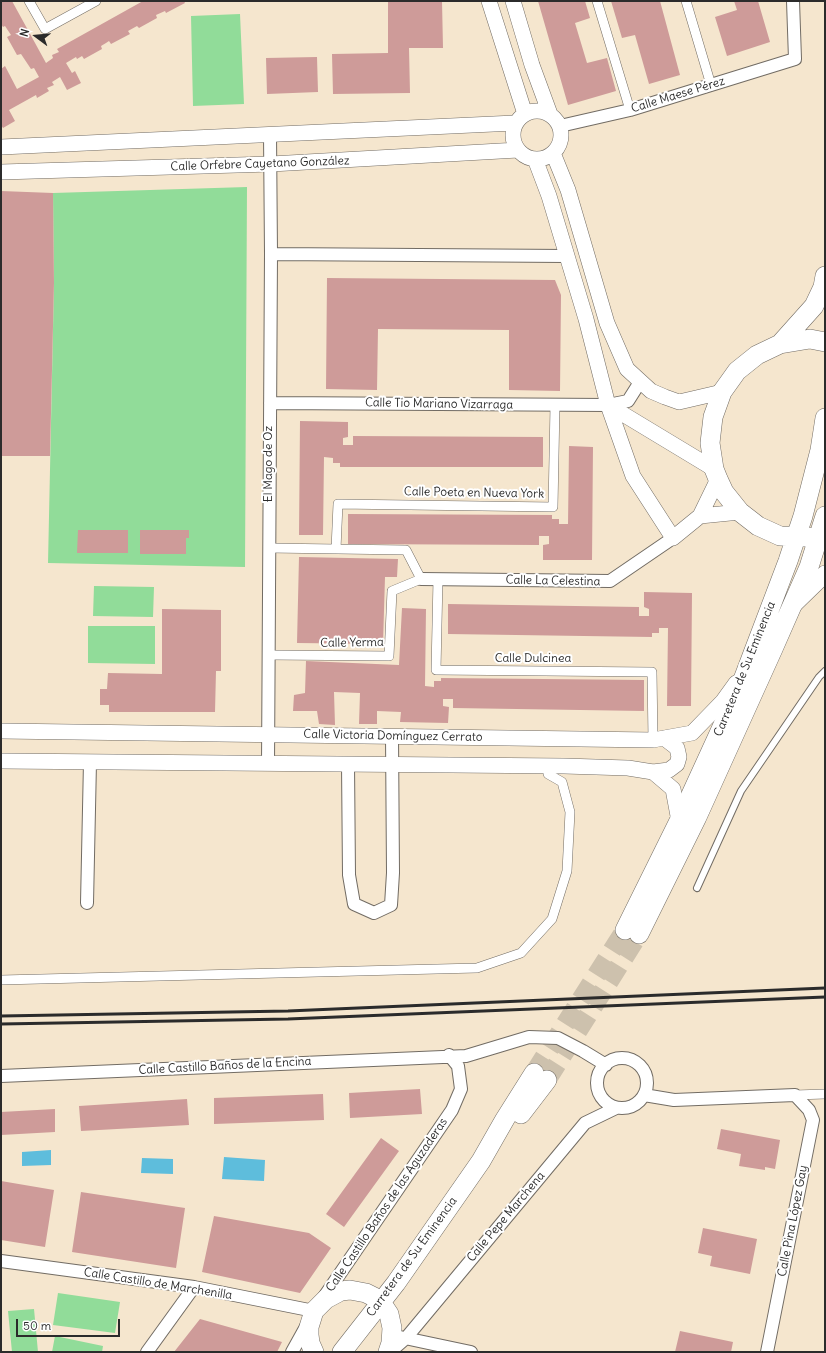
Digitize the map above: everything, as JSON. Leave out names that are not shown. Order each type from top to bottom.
[{"type":"main road","points":[[780,344],[814,306],[823,288],[825,276]]},
{"type":"main road","points":[[822,538],[780,536],[758,526],[740,512],[724,492],[716,474],[710,443],[713,417],[722,392],[737,371],[757,355],[780,344],[810,339],[825,342]]},
{"type":"main road","name":"Carretera de Su Eminencia","points":[[825,418],[820,450],[796,537],[750,662],[736,697],[679,821],[632,932],[697,817],[822,538],[825,516]]},
{"type":"main road","points":[[791,607],[825,574]]},
{"type":"main road","name":"Carretera de Su Eminencia","points":[[342,1352],[380,1302],[481,1161],[505,1119],[541,1077]]},
{"type":"main road","points":[[314,1352],[310,1343],[309,1331],[314,1311],[326,1299],[341,1291],[350,1290],[366,1293],[380,1302],[389,1314],[394,1344]]},
{"type":"street","points":[[29,1],[45,29],[96,1]]},
{"type":"street","points":[[1,147],[270,134],[520,118],[535,110],[550,114],[556,119],[560,126],[561,134],[561,141],[558,148],[553,154],[541,159],[535,159],[523,155],[515,146],[512,134],[520,118],[489,1]]},
{"type":"street","points":[[513,1],[532,65],[550,114]]},
{"type":"street","points":[[597,1],[630,110]]},
{"type":"street","points":[[686,1],[711,85]]},
{"type":"street","name":"Calle Maese Pérez","points":[[560,126],[630,110],[795,60],[793,1]]},
{"type":"street","name":"El Mago de Oz","points":[[268,764],[271,254],[270,134]]},
{"type":"street","name":"Calle Orfebre Cayetano González","points":[[1,172],[271,164],[518,150]]},
{"type":"street","points":[[553,154],[568,190],[607,323],[627,369],[651,391],[664,398],[679,402],[722,392]]},
{"type":"street","points":[[535,159],[549,196],[586,319],[608,405],[633,476],[673,538],[700,516],[716,474],[608,405]]},
{"type":"street","points":[[271,254],[567,256]]},
{"type":"street","name":"Calle Tio Mariano Vizarraga","points":[[270,403],[608,405],[628,401],[640,382]]},
{"type":"street","name":"Calle Poeta en Nueva York","points":[[336,549],[338,504],[553,506],[555,405]]},
{"type":"street","points":[[700,516],[740,512]]},
{"type":"street","name":"Calle La Celestina","points":[[420,579],[610,581],[673,538]]},
{"type":"street","points":[[269,548],[406,550],[420,579]]},
{"type":"street","name":"Calle Yerma","points":[[268,656],[389,656],[392,591],[420,579]]},
{"type":"street","name":"Calle Dulcinea","points":[[438,579],[436,670],[652,672],[658,739]]},
{"type":"street","name":"Calle Victoria Domínguez Cerrato","points":[[1,731],[658,739],[692,732],[724,701],[750,662]]},
{"type":"street","points":[[348,764],[349,875],[354,904],[374,913],[391,905],[393,873],[392,736]]},
{"type":"street","points":[[1,761],[571,766],[628,768],[653,772],[669,770],[677,764],[679,757],[676,748],[658,739]]},
{"type":"street","points":[[87,903],[90,762]]},
{"type":"street","points":[[653,772],[673,789],[679,821]]},
{"type":"street","points":[[1,980],[477,968],[521,952],[552,919],[567,871],[570,812],[562,782],[548,774]]},
{"type":"street","name":"Calle Castillo Baños de la Encina","points":[[1,1076],[466,1056],[528,1037],[558,1038],[584,1051],[606,1065]]},
{"type":"street","name":"Calle Castillo Baños de las Aguzaderas","points":[[292,1352],[314,1311],[452,1110],[462,1089],[458,1066],[449,1056]]},
{"type":"street","points":[[624,1058],[632,1060],[644,1071],[647,1079],[647,1087],[644,1095],[639,1102],[632,1106],[616,1108],[606,1102],[598,1092],[598,1075],[606,1065],[616,1059],[624,1058]]},
{"type":"street","points":[[644,1095],[674,1100],[825,1094]]},
{"type":"street","name":"Calle Pina López Gay","points":[[767,1352],[813,1120],[808,1110],[795,1095]]},
{"type":"street","name":"Calle Pepe Marchena","points":[[394,1344],[585,1123],[616,1108]]},
{"type":"street","name":"Calle Castillo de Marchenilla","points":[[1,1261],[194,1287],[314,1311]]},
{"type":"street","points":[[147,1352],[194,1287]]},
{"type":"street","points":[[394,1344],[471,1352]]},
{"type":"lane","points":[[697,888],[741,791],[819,677],[825,671]]},
{"type":"green space","points":[[240,14],[244,104],[193,106],[191,16]]},
{"type":"green space","points":[[247,187],[245,567],[48,563],[54,283],[53,193]]},
{"type":"green space","points":[[94,586],[154,587],[153,617],[93,616]]},
{"type":"green space","points":[[88,626],[155,626],[155,664],[88,663]]},
{"type":"green space","points":[[58,1293],[120,1302],[115,1333],[53,1325]]},
{"type":"green space","points":[[34,1309],[38,1352],[12,1352],[8,1311]]},
{"type":"green space","points":[[55,1336],[103,1346],[102,1352],[52,1352]]},
{"type":"water","points":[[51,1150],[51,1165],[22,1166],[22,1152]]},
{"type":"water","points":[[224,1157],[265,1160],[264,1181],[222,1179]]},
{"type":"water","points":[[142,1158],[173,1159],[173,1174],[141,1173]]},
{"type":"building","points":[[1,1],[12,1],[46,63],[53,58],[52,55],[59,52],[57,49],[143,1],[184,1],[185,3],[166,13],[165,11],[156,15],[157,18],[139,28],[137,26],[128,31],[130,34],[111,44],[109,41],[101,46],[102,49],[84,59],[82,56],[77,59],[76,57],[66,63],[72,73],[75,71],[81,83],[67,90],[60,77],[52,82],[54,85],[47,88],[49,91],[37,98],[36,95],[9,110],[15,121],[3,128],[1,125],[1,69],[5,66],[17,89],[39,77],[34,68],[31,69],[21,54],[17,55],[7,37],[11,35],[5,26],[3,27],[1,24]]},
{"type":"building","points":[[388,1],[442,1],[443,48],[409,48],[410,93],[333,94],[332,54],[388,53]]},
{"type":"building","points":[[538,1],[585,1],[590,18],[575,23],[587,63],[607,58],[616,91],[568,105]]},
{"type":"building","points":[[611,1],[660,1],[680,75],[649,84],[635,35],[622,38]]},
{"type":"building","points":[[734,1],[758,1],[770,42],[727,56],[715,17],[737,10]]},
{"type":"building","points":[[317,57],[318,92],[267,94],[266,58]]},
{"type":"building","points":[[1,191],[53,193],[54,283],[50,456],[1,456]]},
{"type":"building","points":[[327,278],[555,280],[561,295],[560,391],[509,390],[509,330],[378,329],[377,390],[326,389]]},
{"type":"building","points":[[300,421],[348,422],[348,437],[343,438],[343,445],[353,445],[353,436],[543,437],[543,467],[340,467],[340,463],[333,463],[333,458],[324,457],[323,535],[299,535]]},
{"type":"building","points":[[569,446],[593,447],[592,560],[543,560],[543,545],[549,544],[549,536],[539,536],[539,545],[348,544],[348,514],[552,515],[552,519],[559,519],[559,524],[568,524]]},
{"type":"building","points":[[78,530],[128,530],[128,553],[77,553]]},
{"type":"building","points":[[140,530],[189,530],[189,538],[186,538],[186,554],[140,554]]},
{"type":"building","points":[[299,557],[398,559],[397,577],[385,577],[383,644],[297,643]]},
{"type":"building","points":[[644,592],[692,593],[691,706],[667,706],[668,628],[659,628],[659,633],[652,633],[652,637],[448,634],[448,604],[639,607],[639,616],[649,616],[649,609],[644,607]]},
{"type":"building","points":[[402,608],[426,609],[425,686],[434,687],[434,681],[441,681],[441,678],[644,680],[644,711],[453,708],[453,699],[443,699],[443,706],[449,707],[448,723],[400,722],[401,712],[377,711],[377,724],[359,724],[360,693],[334,692],[335,725],[319,724],[317,711],[293,711],[294,695],[305,693],[306,661],[399,665]]},
{"type":"building","points":[[162,609],[221,610],[221,671],[216,671],[215,712],[109,712],[109,705],[100,705],[100,689],[107,689],[108,673],[162,674]]},
{"type":"building","points":[[420,1089],[422,1114],[350,1118],[349,1093]]},
{"type":"building","points":[[323,1094],[324,1120],[214,1124],[214,1098]]},
{"type":"building","points":[[187,1099],[189,1125],[81,1131],[79,1106]]},
{"type":"building","points":[[55,1109],[55,1132],[1,1135],[1,1112]]},
{"type":"building","points":[[721,1129],[780,1140],[775,1169],[765,1167],[765,1170],[739,1166],[741,1154],[717,1149]]},
{"type":"building","points":[[381,1138],[399,1151],[344,1227],[326,1214]]},
{"type":"building","points":[[1,1181],[54,1190],[45,1247],[1,1240]]},
{"type":"building","points":[[81,1192],[185,1208],[176,1268],[72,1252]]},
{"type":"building","points":[[214,1216],[309,1233],[331,1248],[300,1293],[202,1272]]},
{"type":"building","points":[[703,1228],[757,1239],[750,1274],[710,1266],[712,1256],[698,1253]]},
{"type":"building","points":[[200,1319],[282,1342],[277,1352],[174,1352]]},
{"type":"building","points":[[680,1331],[733,1342],[731,1352],[675,1352]]},
{"type":"tunnel","points":[[534,1073],[625,930]]},
{"type":"tunnel","points":[[547,1080],[639,934]]},
{"type":"railway","points":[[1,1016],[288,1011],[825,988]]},
{"type":"railway","points":[[1,1024],[288,1019],[825,997]]}]
